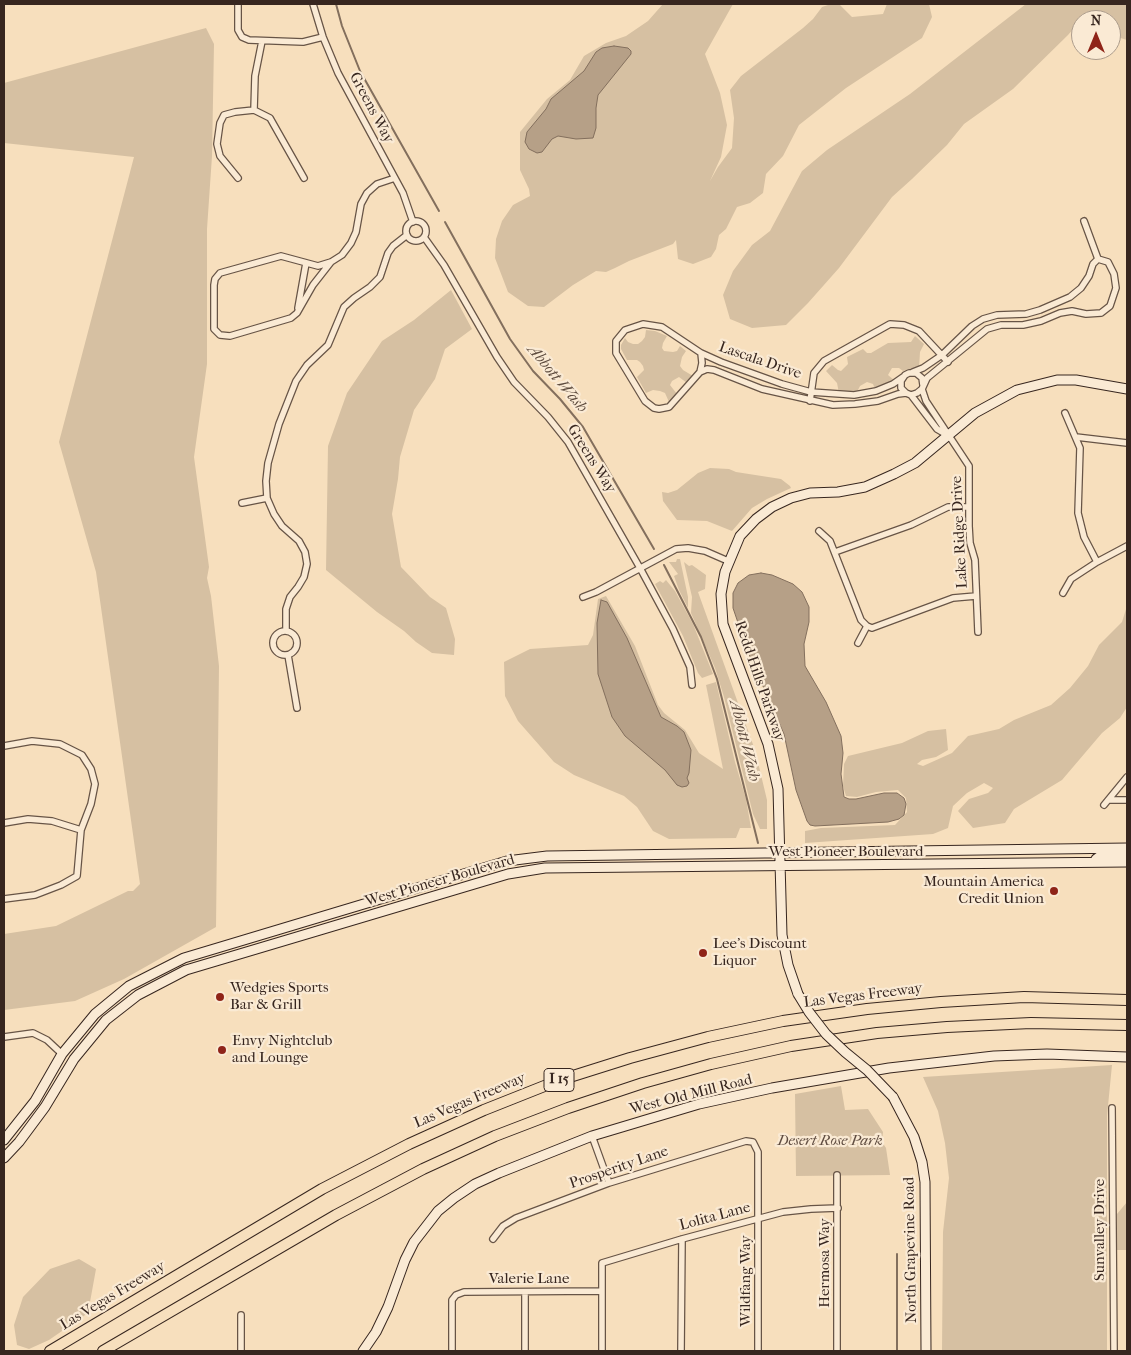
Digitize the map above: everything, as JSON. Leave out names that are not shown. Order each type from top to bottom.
[{"type":"highway","name":"Las Vegas Freeway","points":[[50,1351],[322,1189],[409,1144],[484,1110],[557,1081],[630,1058],[708,1037],[783,1021],[839,1013],[941,1002],[1014,998],[1127,1000]]},
{"type":"highway","name":"I 15","points":[[103,1351],[336,1215],[423,1168],[495,1136],[568,1108],[643,1083],[711,1064],[791,1046],[877,1033],[1031,1023],[1127,1025]]},
{"type":"main road","name":"Redd Hills Parkway","points":[[781,866],[778,789],[768,744],[723,624],[720,594],[728,561],[740,536],[772,506],[791,498],[810,493],[838,492],[865,487],[915,463],[975,413],[1017,390],[1057,380],[1076,380],[1127,389]]},
{"type":"main road","name":"West Pioneer Boulevard","points":[[4,1140],[35,1102],[62,1054],[95,1014],[129,986],[184,958],[507,862],[547,856],[781,851],[1127,848]]},
{"type":"main road","points":[[1095,862],[1100,856],[1127,854]]},
{"type":"main road","name":"West Pioneer Boulevard","points":[[4,1158],[19,1142],[45,1106],[74,1058],[106,1020],[138,995],[186,970],[508,874],[544,868],[1127,862]]},
{"type":"main road","name":"North Grapevine Road","points":[[781,866],[782,935],[788,965],[798,994],[826,1034],[867,1070],[893,1097],[914,1137],[922,1162],[925,1182],[926,1351]]},
{"type":"main road","name":"West Old Mill Road","points":[[363,1351],[380,1324],[414,1242],[438,1212],[454,1198],[475,1184],[592,1136],[698,1104],[772,1088],[889,1068],[994,1056],[1047,1054],[1127,1057]]},
{"type":"street","points":[[238,4],[238,30],[242,37],[249,40],[303,42],[322,37]]},
{"type":"street","name":"Greens Way","points":[[313,4],[322,37],[338,73],[403,192],[413,222]]},
{"type":"street","points":[[254,110],[255,76],[262,41]]},
{"type":"street","points":[[238,178],[220,156],[217,144],[220,123],[224,115],[254,110],[270,118],[304,178]]},
{"type":"street","points":[[331,262],[291,318],[230,336],[220,335],[214,329],[215,278],[220,273],[281,256],[318,266],[331,262],[342,255],[351,243],[356,232],[361,204],[367,194],[378,184],[395,178]]},
{"type":"street","points":[[1084,221],[1098,259]]},
{"type":"street","points":[[286,631],[286,609],[290,596],[304,577],[307,564],[305,552],[299,541],[282,526],[267,498],[268,463],[279,424],[296,381],[307,365],[328,345],[344,307],[380,277],[388,253],[393,246],[407,235],[408,226],[413,222],[420,222],[425,226],[426,232],[420,240],[414,241],[407,235]]},
{"type":"street","name":"Greens Way","points":[[424,237],[444,265],[497,357],[514,382],[548,417],[568,442],[640,568],[676,636],[690,667],[692,685]]},
{"type":"street","points":[[948,436],[936,429],[901,384],[905,374],[923,368],[942,355],[972,326],[983,319],[997,315],[1026,314],[1070,297],[1082,288],[1093,264],[1098,259]]},
{"type":"street","points":[[909,394],[917,394],[927,378],[986,329],[1001,325],[1023,325],[1072,311],[1086,314],[1101,313],[1110,306],[1116,288],[1114,274],[1108,262],[1098,259]]},
{"type":"street","points":[[296,313],[306,263]]},
{"type":"street","name":"Lascala Drive","points":[[903,377],[893,384],[876,391],[861,394],[811,392],[748,373],[701,353],[662,327],[644,324],[625,330],[616,341],[616,353],[645,401],[654,408],[669,407],[700,372],[707,369],[762,389],[833,405],[878,401],[898,394],[909,394]]},
{"type":"street","name":"Lascala Drive","points":[[810,401],[814,373],[824,361],[890,324],[904,325],[919,331],[948,362]]},
{"type":"street","name":"Lascala Drive","points":[[700,372],[702,363],[701,353]]},
{"type":"street","points":[[912,372],[922,378],[922,387],[926,401],[948,436]]},
{"type":"street","points":[[1065,413],[1080,448],[1078,513],[1084,537],[1097,562]]},
{"type":"street","name":"Lake Ridge Drive","points":[[948,436],[964,456],[969,466],[970,543],[975,560],[978,632]]},
{"type":"street","points":[[1076,437],[1127,443]]},
{"type":"street","points":[[242,504],[267,498]]},
{"type":"street","points":[[835,552],[910,525],[948,507],[969,507]]},
{"type":"street","points":[[819,531],[830,541],[861,620],[867,626],[872,628],[953,598],[976,596]]},
{"type":"street","points":[[1063,593],[1071,579],[1127,546]]},
{"type":"street","points":[[583,597],[596,592],[668,552],[682,548],[705,551],[728,561]]},
{"type":"street","points":[[858,643],[867,626]]},
{"type":"street","points":[[286,631],[293,634],[298,644],[294,651],[288,655],[277,651],[274,644],[278,634],[286,631]]},
{"type":"street","points":[[288,655],[297,708]]},
{"type":"street","points":[[4,746],[32,741],[60,744],[82,755],[91,769],[95,784],[91,804],[81,830],[78,876],[35,895],[4,899]]},
{"type":"street","points":[[1104,805],[1127,777]]},
{"type":"street","points":[[1109,800],[1127,800]]},
{"type":"street","points":[[4,823],[28,819],[52,821],[81,830]]},
{"type":"street","points":[[4,1036],[33,1033],[47,1040],[62,1054]]},
{"type":"street","name":"Sunvalley Drive","points":[[1112,1108],[1114,1351]]},
{"type":"street","points":[[592,1136],[608,1183]]},
{"type":"street","name":"Prosperity Lane","points":[[493,1239],[503,1226],[516,1218],[608,1183],[746,1141],[753,1142],[758,1152]]},
{"type":"street","name":"Wildfang Way","points":[[758,1152],[758,1351]]},
{"type":"street","name":"Hermosa Way","points":[[837,1176],[837,1351]]},
{"type":"street","name":"Lolita Lane","points":[[602,1291],[602,1264],[682,1239],[784,1212],[838,1208]]},
{"type":"street","points":[[681,1351],[682,1239]]},
{"type":"street","points":[[602,1291],[602,1351]]},
{"type":"street","name":"Valerie Lane","points":[[452,1351],[452,1300],[456,1295],[464,1292],[602,1291]]},
{"type":"street","points":[[525,1292],[525,1351]]},
{"type":"street","points":[[241,1315],[241,1351]]},
{"type":"green space","points":[[663,4],[733,4],[705,54],[720,93],[727,125],[721,157],[710,181],[732,148],[734,118],[730,90],[741,76],[803,28],[822,7],[831,4],[840,5],[852,17],[883,14],[887,4],[929,4],[932,17],[922,38],[846,88],[799,125],[783,156],[766,174],[763,193],[750,203],[737,207],[726,229],[719,235],[716,249],[711,257],[693,264],[678,259],[676,240],[673,244],[606,272],[596,271],[573,285],[544,307],[528,306],[508,292],[495,258],[496,239],[502,221],[513,205],[530,196],[529,189],[520,170],[520,132],[547,99],[570,80],[584,56],[606,43],[626,36],[648,21]]},
{"type":"green space","points":[[1026,4],[1127,4],[1127,40],[1121,38],[1121,10],[1071,10],[1071,32],[1068,35],[1013,89],[964,124],[947,145],[892,197],[839,268],[786,325],[752,328],[730,319],[723,295],[733,271],[752,245],[770,231],[802,171],[827,150],[910,94]]},
{"type":"green space","points":[[206,28],[214,44],[212,156],[207,229],[207,364],[194,457],[209,567],[207,578],[211,596],[219,666],[216,927],[124,979],[75,1001],[4,1010],[4,934],[56,926],[128,891],[133,891],[140,884],[96,572],[59,442],[134,157],[4,143],[4,83]]},
{"type":"green space","points":[[451,290],[472,329],[445,349],[435,379],[414,410],[400,457],[392,514],[401,567],[430,597],[446,608],[455,639],[454,655],[432,653],[377,612],[326,570],[328,446],[347,393],[382,341],[414,320]]},
{"type":"green space","points":[[646,330],[655,331],[667,336],[662,348],[664,351],[677,351],[680,346],[686,351],[680,366],[693,376],[687,383],[679,377],[672,381],[670,385],[677,394],[669,402],[665,393],[660,391],[653,390],[646,393],[637,377],[644,370],[643,366],[637,360],[627,360],[621,349],[625,338],[633,344],[638,344],[642,341]]},
{"type":"green space","points":[[915,336],[924,344],[920,352],[919,369],[903,371],[899,368],[892,368],[888,375],[895,381],[875,389],[873,384],[867,382],[860,386],[857,392],[839,393],[837,383],[826,371],[832,365],[841,371],[848,364],[847,357],[863,349],[867,353],[871,353],[888,343],[911,342]]},
{"type":"green space","points":[[710,468],[729,469],[736,472],[781,479],[791,488],[752,508],[732,531],[707,521],[677,520],[663,501],[662,492],[668,493],[677,490],[698,473]]},
{"type":"green space","points":[[677,559],[680,559],[688,597],[688,608],[674,576],[678,574],[669,562],[676,562]]},
{"type":"green space","points":[[684,562],[706,575],[705,589],[698,592],[755,750],[767,800],[767,829],[760,829],[753,814],[724,697],[715,668],[691,613],[692,597]]},
{"type":"green space","points":[[666,580],[675,591],[693,624],[713,674],[702,678],[698,673],[683,636],[655,584],[660,581],[663,583]]},
{"type":"green space","points":[[606,596],[635,646],[658,705],[664,713],[685,730],[699,753],[723,769],[706,685],[716,682],[746,799],[751,828],[740,828],[736,838],[669,839],[653,831],[637,807],[624,796],[574,775],[554,762],[518,721],[505,696],[504,662],[530,649],[588,645],[593,635],[598,599]]},
{"type":"green space","points":[[1127,606],[1127,707],[1120,718],[1102,733],[1062,780],[1014,809],[1005,823],[973,828],[958,811],[969,799],[988,793],[993,788],[984,783],[967,793],[953,806],[948,828],[933,834],[805,843],[805,831],[821,828],[895,825],[907,812],[906,798],[898,790],[876,792],[857,797],[846,796],[843,786],[844,764],[848,756],[902,743],[928,731],[946,729],[948,750],[936,757],[922,760],[917,764],[923,766],[952,753],[968,736],[999,729],[1014,720],[1051,705],[1070,688],[1088,666],[1099,645],[1122,622]]},
{"type":"green space","points":[[1112,1065],[1107,1116],[1107,1351],[942,1351],[943,1232],[949,1178],[945,1143],[938,1111],[923,1077]]},
{"type":"green space","name":"Desert Rose Park","points":[[841,1086],[845,1110],[868,1109],[883,1132],[882,1142],[886,1148],[890,1175],[796,1176],[795,1094]]},
{"type":"green space","points":[[1127,1202],[1127,1250],[1117,1250],[1117,1214]]},
{"type":"green space","points":[[79,1259],[96,1269],[88,1313],[49,1340],[29,1349],[17,1345],[14,1325],[23,1297],[50,1269]]},
{"type":"shaded area","points":[[614,46],[628,48],[631,54],[598,95],[596,128],[593,138],[576,139],[558,136],[552,139],[542,152],[537,153],[529,149],[525,142],[527,132],[546,109],[551,99],[584,71],[596,52],[602,48]]},
{"type":"shaded area","points":[[761,573],[772,575],[793,584],[802,592],[809,607],[809,622],[804,644],[805,666],[826,702],[841,736],[843,753],[841,774],[844,797],[856,799],[884,793],[897,793],[904,798],[906,804],[904,815],[899,819],[888,822],[815,826],[810,825],[807,821],[796,790],[784,734],[748,652],[733,608],[733,593],[738,583],[749,575]]},
{"type":"shaded area","points":[[601,600],[607,602],[627,638],[661,717],[684,732],[691,750],[687,778],[689,783],[687,786],[677,785],[665,770],[625,736],[612,717],[598,674],[597,623]]},
{"type":"waterway","name":"Abbott Wash","points":[[336,4],[342,26],[360,71],[439,211]]},
{"type":"waterway","name":"Abbott Wash","points":[[445,222],[510,339],[533,371],[583,427],[654,549]]},
{"type":"waterway","name":"Abbott Wash","points":[[664,565],[701,637],[717,679],[758,843]]},
{"type":"waterway","name":"Abbott Wash","points":[[897,1254],[897,1351]]},
{"type":"place","name":"Mountain America Credit Union","points":[[1054,891]]},
{"type":"place","name":"Lee's Discount Liquor","points":[[703,953]]},
{"type":"place","name":"Wedgies Sports Bar & Grill","points":[[220,997]]},
{"type":"place","name":"Envy Nightclub and Lounge","points":[[222,1050]]}]
